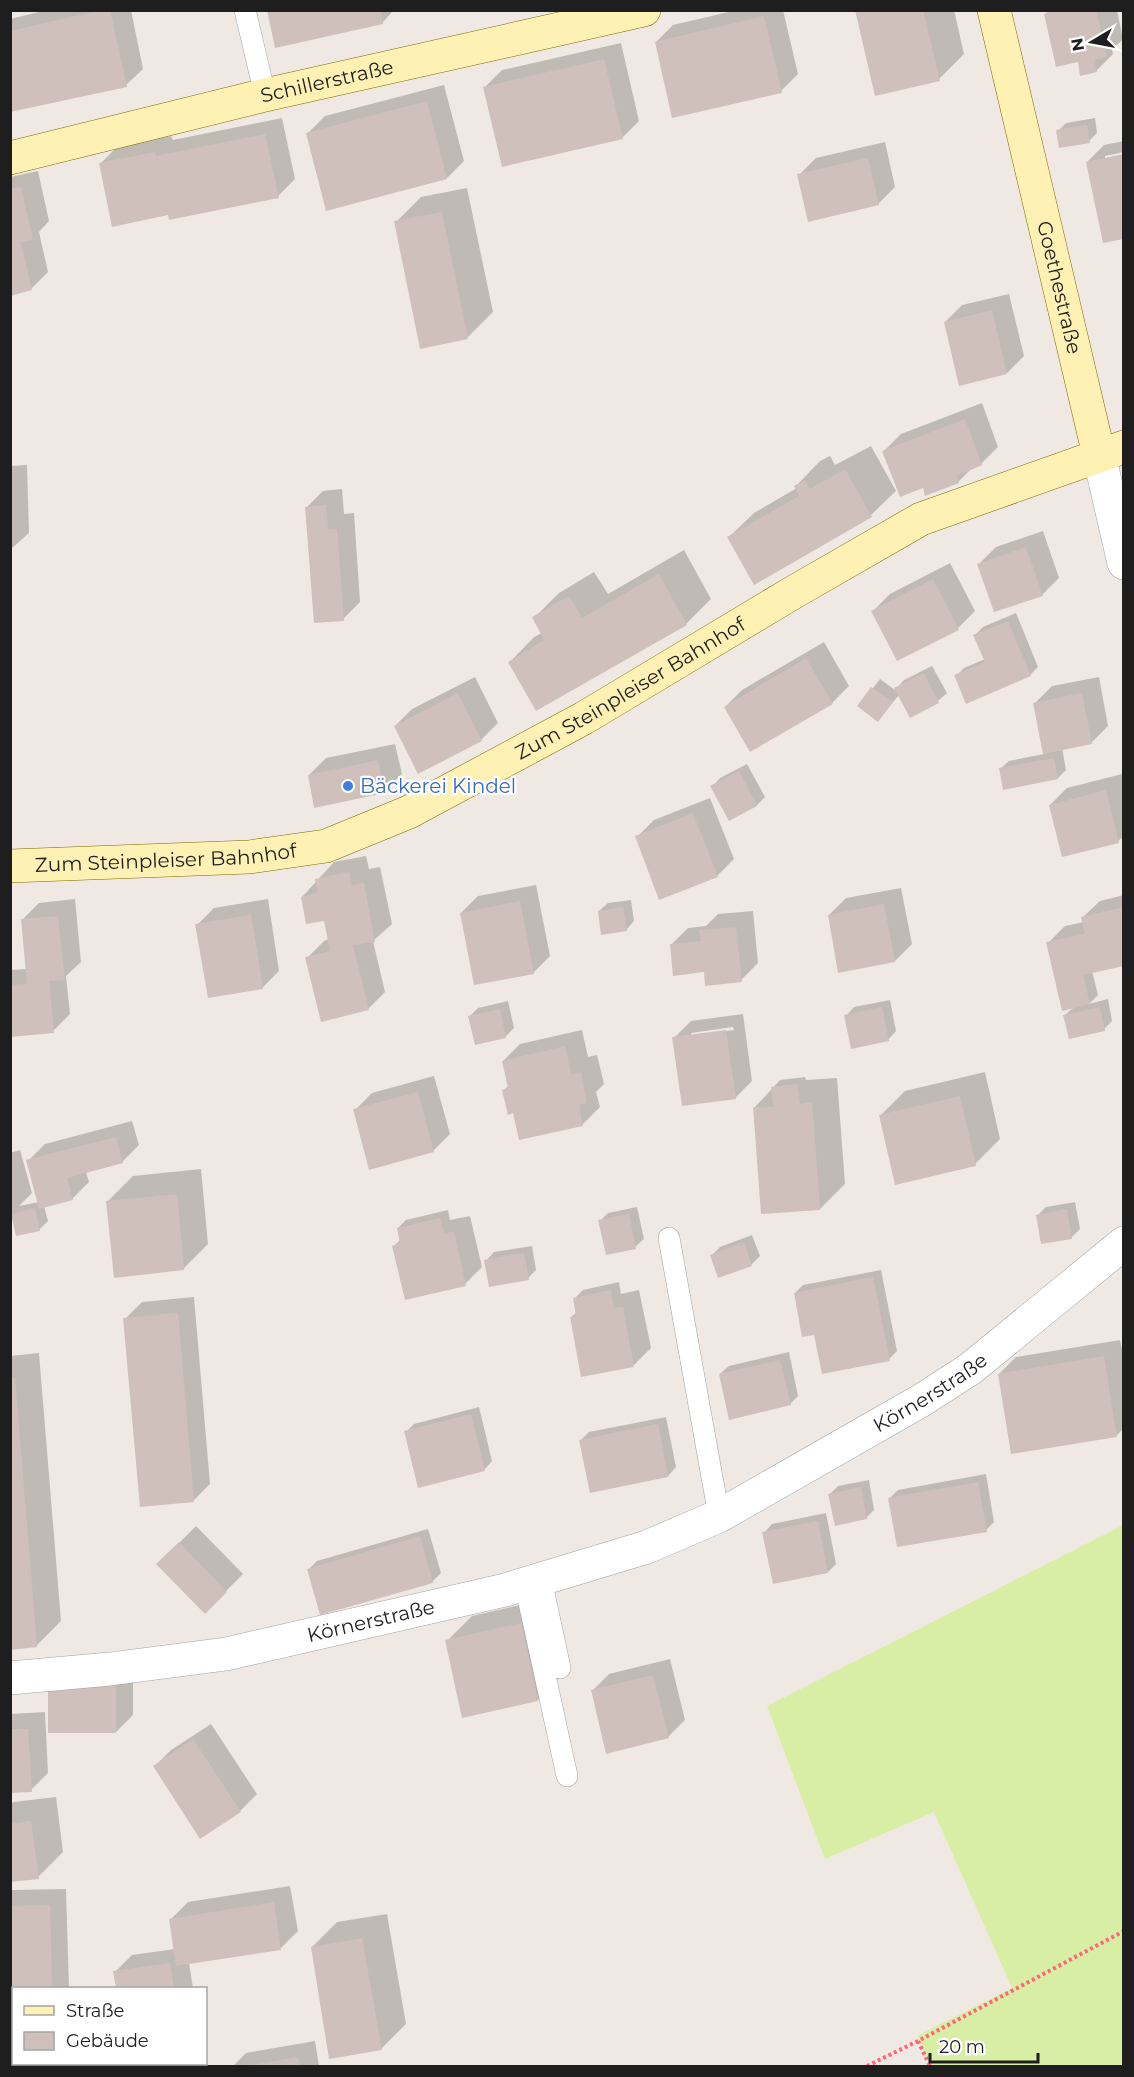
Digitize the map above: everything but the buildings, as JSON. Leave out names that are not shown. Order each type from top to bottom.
[{"type":"street","name":"Schillerstraße","points":[[10,158],[265,95],[644,10]]},
{"type":"street","name":"Goethestraße","points":[[994,10],[1111,451],[1124,563]]},
{"type":"street","name":"Zum Steinpleiser Bahnhof","points":[[10,867],[249,857],[326,846],[409,812],[584,718],[921,519],[1111,451]]},
{"type":"street","name":"Körnerstraße","points":[[10,1678],[110,1670],[226,1654],[505,1590],[647,1547],[719,1516],[922,1400],[970,1369],[1124,1243]]},
{"type":"lane","points":[[245,10],[265,95]]},
{"type":"lane","points":[[669,1238],[719,1516]]},
{"type":"lane","points":[[533,1582],[560,1668]]},
{"type":"lane","points":[[533,1582],[567,1776]]},
{"type":"path","points":[[867,2067],[1124,1931]]},
{"type":"path","points":[[918,2041],[930,2067]]},
{"type":"green space","points":[[1123,1525],[1123,2066],[932,2066],[917,2036],[1012,1988],[934,1812],[825,1859],[767,1706]]},
{"type":"place","name":"Bäckerei Kindel","points":[[348,786]]}]
